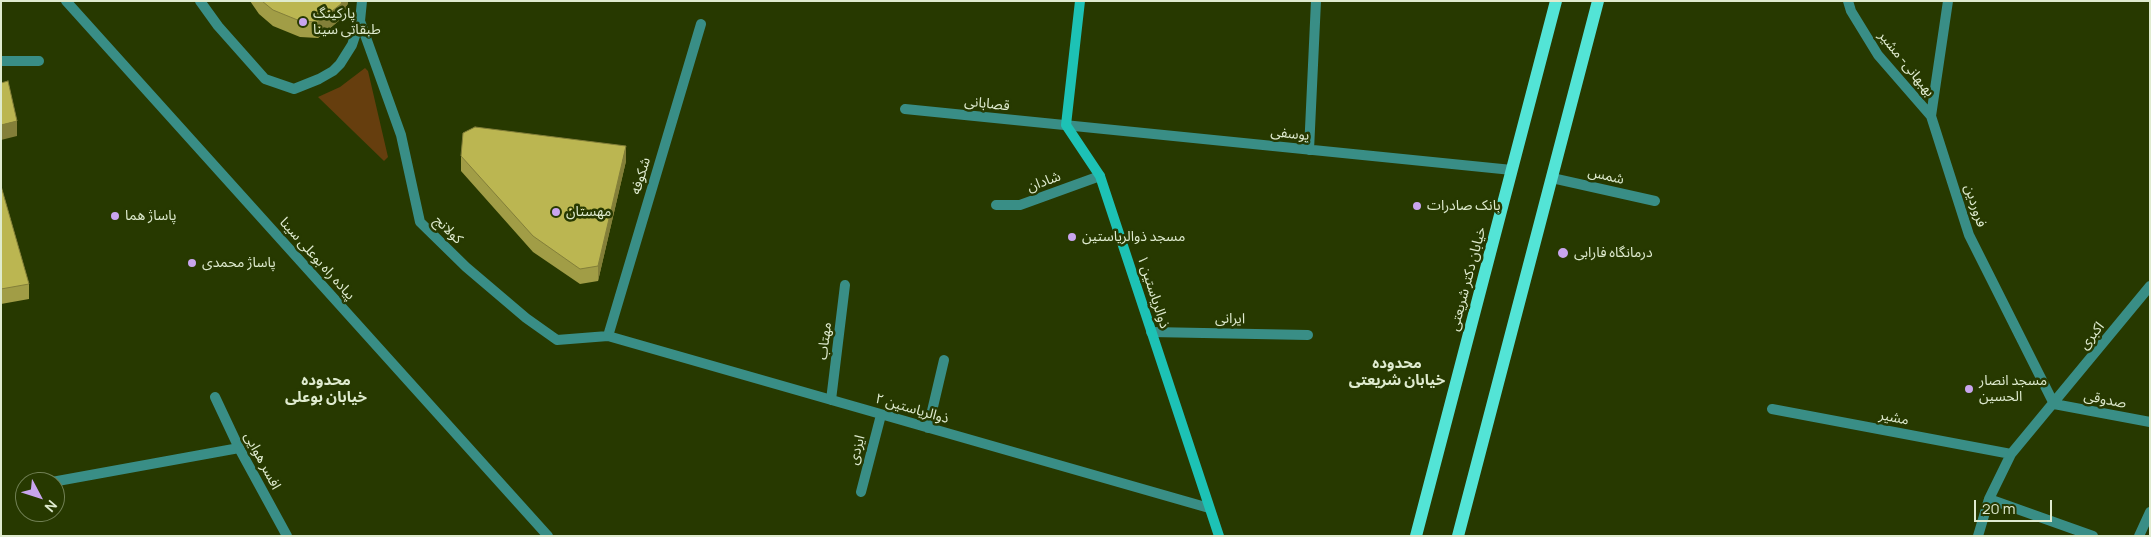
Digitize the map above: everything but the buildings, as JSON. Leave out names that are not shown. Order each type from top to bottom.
[{"type":"main road","name":"خیابان دکتر شریعتی","points":[[1416,536],[1556,1]]},
{"type":"main road","points":[[1458,536],[1598,1]]},
{"type":"street","name":"پیاده راه بوعلی سینا","points":[[66,1],[548,536]]},
{"type":"street","points":[[200,1],[218,26],[265,79],[294,89],[319,79],[333,71],[340,64],[352,45],[360,21],[362,1]]},
{"type":"street","points":[[1066,126],[1080,1]]},
{"type":"street","points":[[1309,150],[1316,1]]},
{"type":"street","name":"بهبهانی- مشیر","points":[[1848,1],[1851,11],[1878,54],[1931,116]]},
{"type":"street","name":"فروردین","points":[[1948,1],[1931,116],[1969,235],[2054,404]]},
{"type":"street","name":"کولانج","points":[[360,21],[401,135],[420,222],[466,267],[526,318],[557,340],[608,336]]},
{"type":"street","name":"شکوفه","points":[[608,336],[701,24]]},
{"type":"street","points":[[1,61],[39,61]]},
{"type":"street","name":"قصابانی","points":[[905,109],[1066,126]]},
{"type":"street","name":"یوسفی","points":[[1066,126],[1512,170]]},
{"type":"street","name":"ذوالریاستین ۱","points":[[1066,126],[1100,176],[1219,536]]},
{"type":"street","name":"شادان","points":[[996,205],[1020,205],[1100,176]]},
{"type":"street","name":"شمس","points":[[1552,178],[1655,201]]},
{"type":"street","name":"مهتاب","points":[[831,400],[846,285]]},
{"type":"street","name":"اکبری","points":[[1978,536],[1989,499],[2011,454],[2150,286]]},
{"type":"street","name":"ایرانی","points":[[1151,332],[1308,335]]},
{"type":"street","name":"ذوالریاستین ۲","points":[[608,336],[1209,508]]},
{"type":"street","points":[[928,428],[944,360]]},
{"type":"street","name":"افسر هوایی","points":[[216,397],[239,448],[288,536]]},
{"type":"street","name":"صدوقی","points":[[2054,404],[2150,422]]},
{"type":"street","name":"مشیر","points":[[1772,409],[2011,454]]},
{"type":"street","name":"ایزدی","points":[[860,492],[881,414]]},
{"type":"street","points":[[65,480],[239,448]]},
{"type":"street","points":[[1989,499],[2093,536]]},
{"type":"street","points":[[2139,536],[2150,512]]},
{"type":"shaded area","points":[[365,68],[368,71],[388,157],[384,161],[318,97],[340,87]]},
{"type":"place","name":"پارکینگ طبقاتی سینا","points":[[303,22]]},
{"type":"place","name":"بانک صادرات","points":[[1417,206]]},
{"type":"place","name":"مهستان","points":[[556,212]]},
{"type":"place","name":"پاساژ هما","points":[[115,216]]},
{"type":"place","name":"مسجد ذوالریاستین","points":[[1072,237]]},
{"type":"place","name":"درمانگاه فارابی","points":[[1563,253]]},
{"type":"place","name":"پاساژ محمدی","points":[[192,263]]},
{"type":"place","name":"مسجد انصار الحسین","points":[[1969,389]]},
{"type":"district","name":"محدوده خیابان شریعتی","points":[[1397,372]]},
{"type":"district","name":"محدوده خیابان بوعلی","points":[[326,390]]}]
